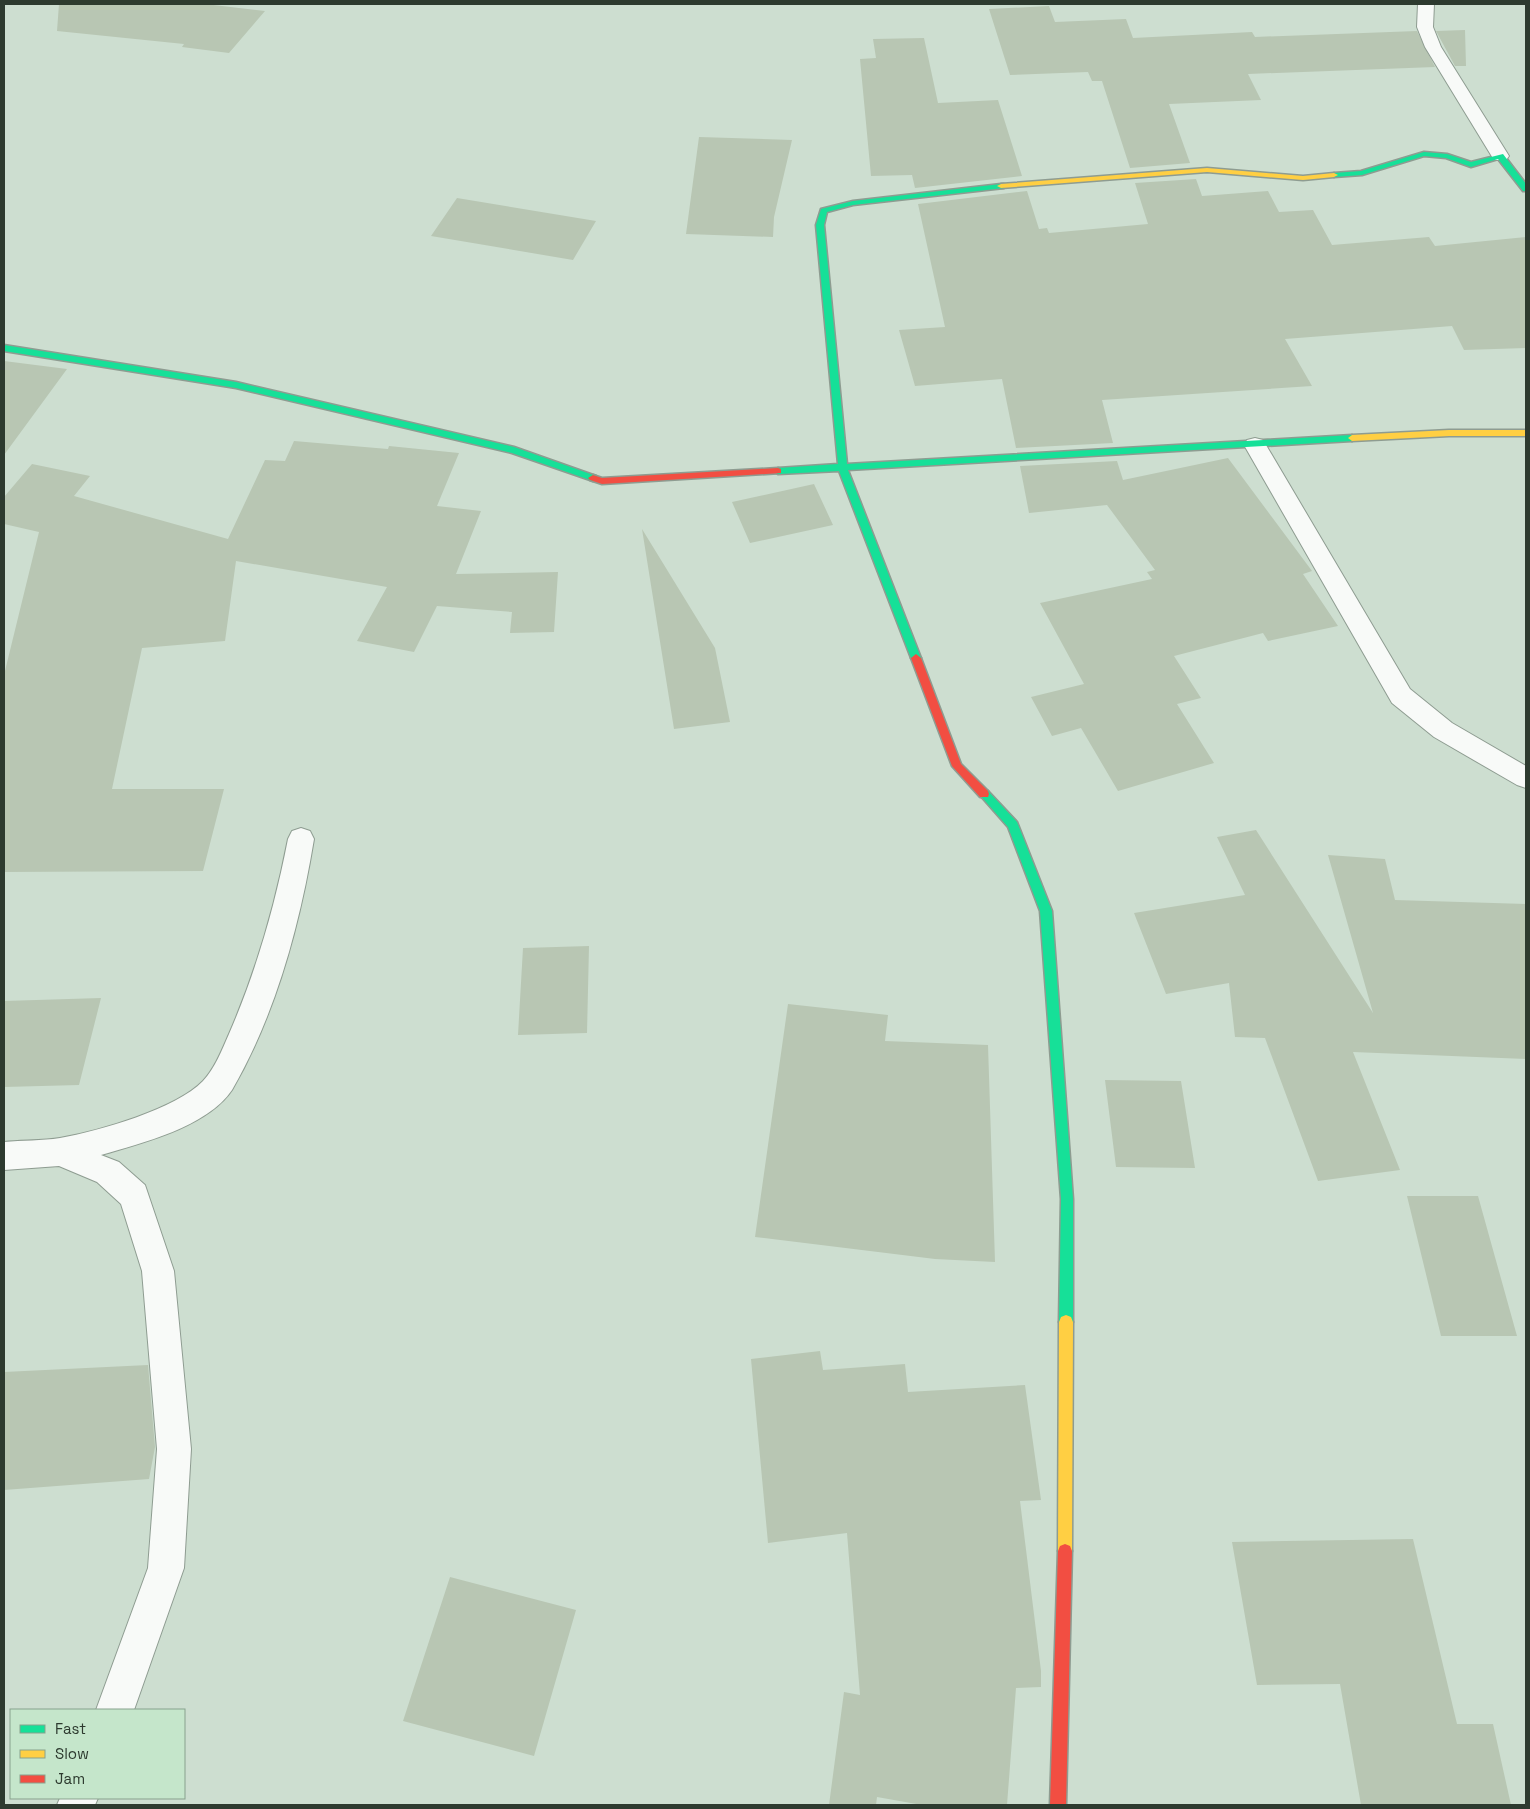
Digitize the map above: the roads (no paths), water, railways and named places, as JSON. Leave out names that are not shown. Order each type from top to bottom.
[{"type":"street","points":[[1426,4],[1425,26],[1433,47],[1500,156],[1526,189]]},
{"type":"street","points":[[1058,1805],[1065,1546],[1067,1199],[1046,911],[1013,825],[956,766],[844,468],[820,225],[824,210],[853,203],[1050,181],[1207,170],[1302,178],[1362,173],[1424,154],[1447,156],[1471,165],[1500,156]]},
{"type":"street","points":[[4,348],[236,385],[434,434],[514,450],[602,481],[1255,445],[1348,438],[1449,433],[1526,433]]},
{"type":"street","points":[[1255,445],[1400,696],[1412,709],[1526,778]]},
{"type":"street","points":[[4,1156],[60,1152],[135,1131],[192,1106],[214,1090],[232,1059],[253,1015],[288,902],[301,839]]},
{"type":"street","points":[[60,1152],[108,1172],[134,1195],[158,1271],[174,1449],[166,1568],[131,1670],[115,1709]]}]
